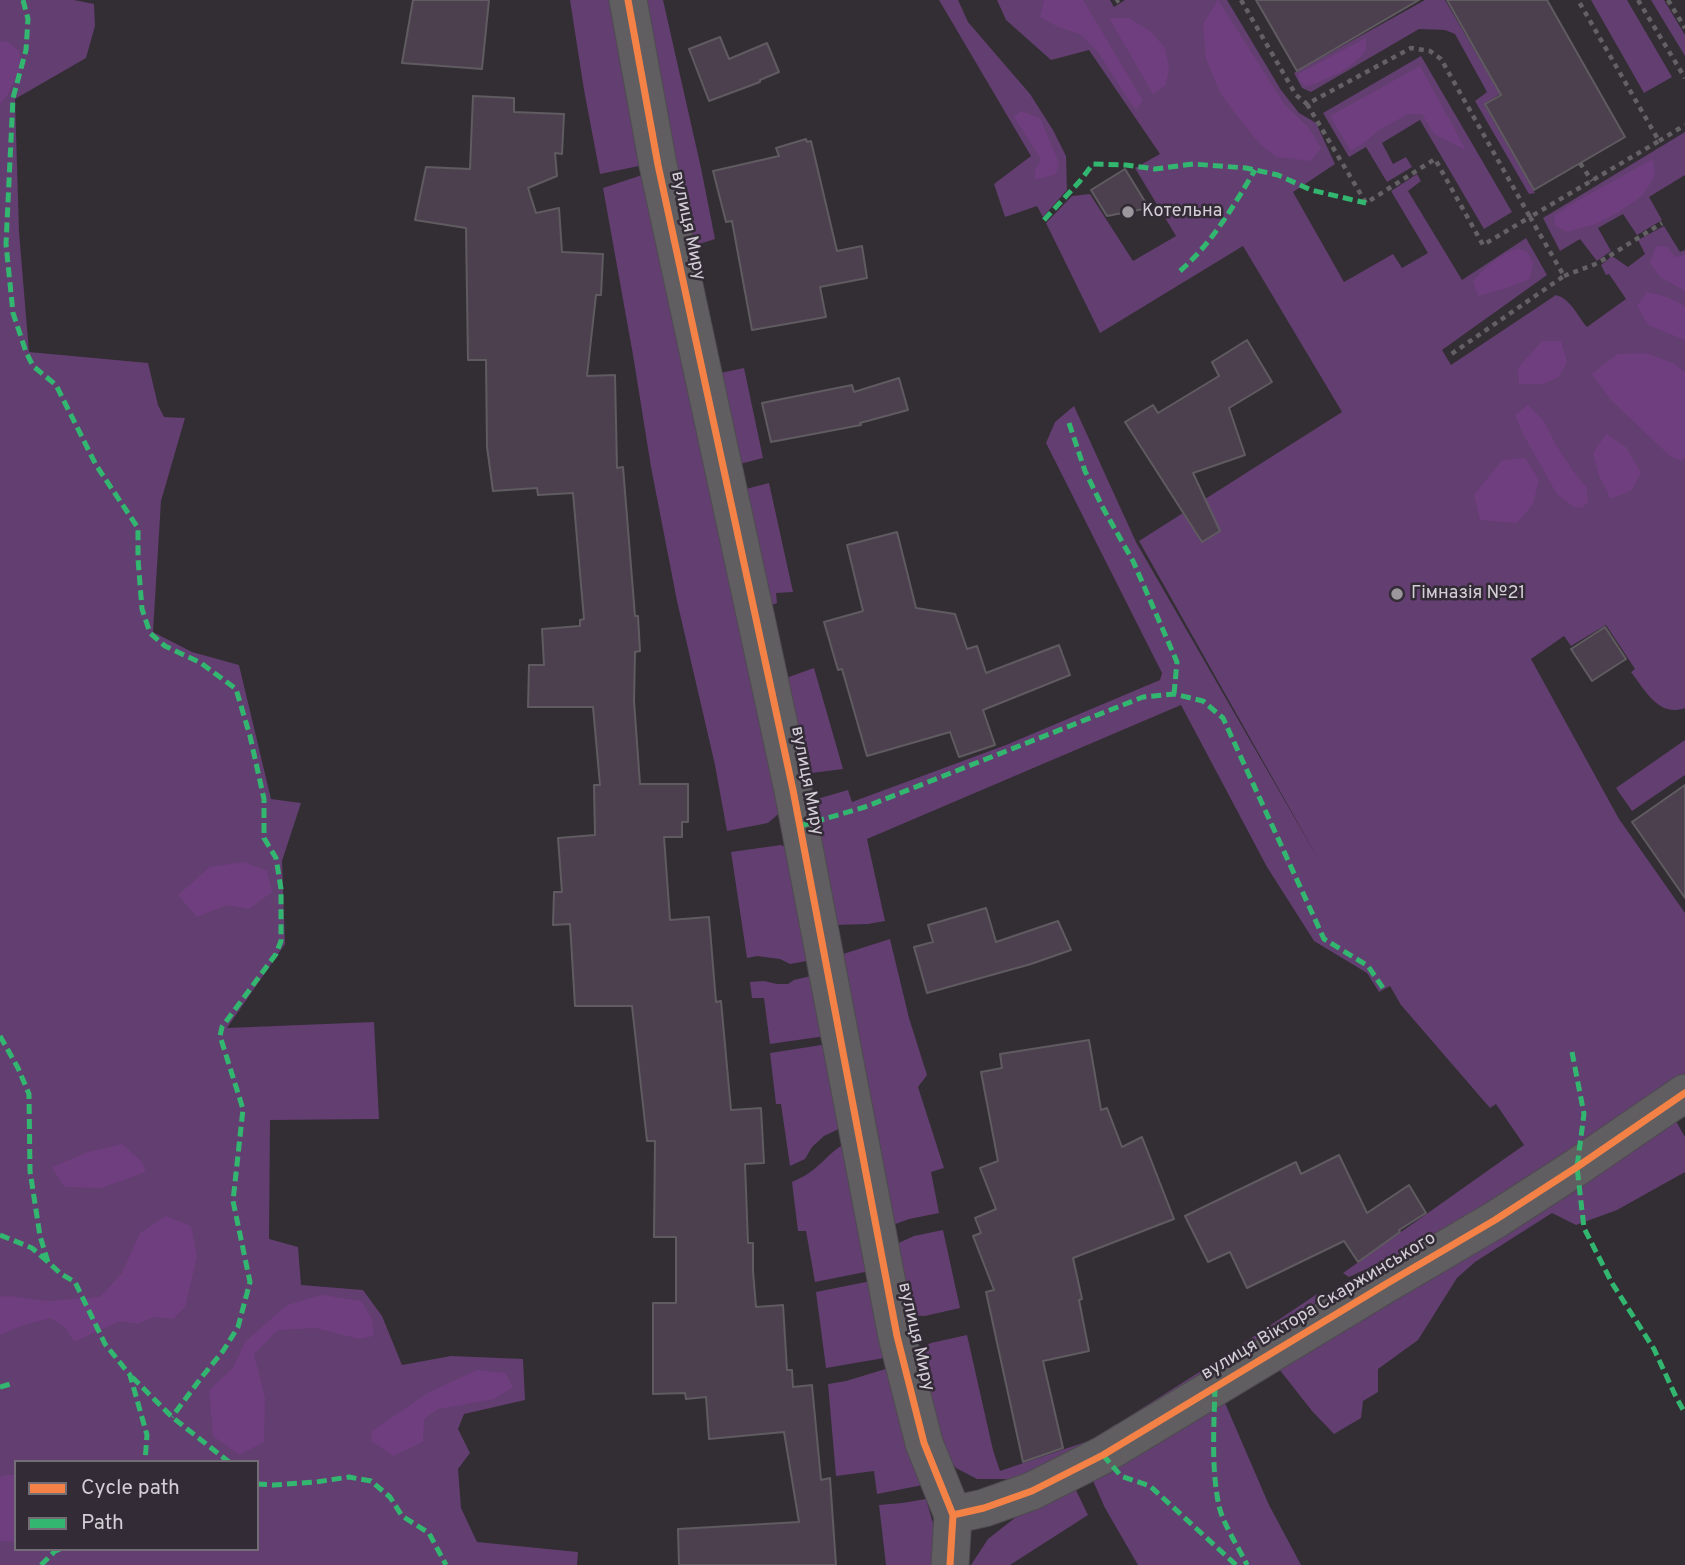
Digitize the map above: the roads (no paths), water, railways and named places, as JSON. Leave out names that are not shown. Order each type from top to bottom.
[{"type":"street","name":"вулиця Миру","points":[[628,0],[658,165],[793,790],[897,1336],[924,1443],[953,1515],[950,1565]]},
{"type":"street","name":"вулиця Віктора Скаржинського","points":[[953,1515],[984,1508],[1032,1491],[1103,1455],[1495,1220],[1685,1093]]},
{"type":"place","name":"Котельна","points":[[1128,212]]},
{"type":"place","name":"Гімназія №21","points":[[1397,594]]}]
